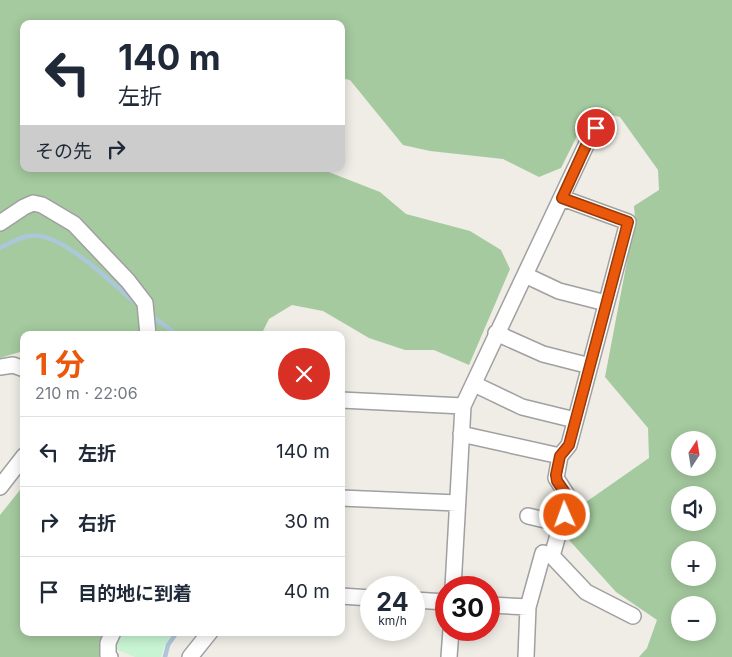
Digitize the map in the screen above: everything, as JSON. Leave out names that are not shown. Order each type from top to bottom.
[{"type":"street","points":[[454,576],[463,406],[496,333],[596,128]]},
{"type":"street","points":[[552,556],[568,500],[567,495],[556,478],[560,456],[569,445],[628,222],[562,198]]},
{"type":"street","points":[[0,223],[33,203],[42,205],[74,224],[128,281],[145,303],[148,331]]},
{"type":"street","points":[[525,275],[559,291],[606,303]]},
{"type":"street","points":[[496,333],[543,354],[590,366]]},
{"type":"street","points":[[0,366],[14,365],[20,367]]},
{"type":"street","points":[[474,384],[522,406],[575,420]]},
{"type":"street","points":[[345,400],[463,406]]},
{"type":"street","points":[[461,434],[560,456]]},
{"type":"street","points":[[0,487],[20,461]]},
{"type":"street","points":[[345,498],[457,503]]},
{"type":"street","points":[[528,516],[562,524]]},
{"type":"street","points":[[526,657],[528,607],[543,553],[552,556],[586,592],[633,616]]},
{"type":"street","points":[[345,596],[360,597]]},
{"type":"street","points":[[500,605],[528,607]]},
{"type":"street","points":[[110,657],[108,655],[108,643],[111,636]]},
{"type":"street","points":[[190,657],[207,636]]},
{"type":"street","points":[[450,657],[451,641]]},
{"type":"green space","points":[[0,0],[732,0],[732,657],[639,657],[647,648],[657,620],[616,592],[569,540],[574,518],[586,502],[649,458],[648,428],[605,377],[635,219],[634,206],[659,190],[658,170],[620,117],[590,110],[561,168],[539,177],[503,159],[430,151],[403,145],[350,80],[345,79],[345,20],[20,20],[20,172],[329,172],[380,192],[406,214],[470,231],[501,250],[510,269],[469,365],[434,350],[405,350],[369,338],[323,311],[292,305],[269,319],[263,331],[20,331],[20,352],[0,358]]},
{"type":"green space","points":[[20,490],[20,636],[105,636],[100,645],[99,657],[0,657],[0,515]]},
{"type":"green space","points":[[120,636],[170,636],[161,657],[135,657],[113,648]]},
{"type":"waterway","points":[[0,248],[35,235],[52,239],[78,255],[138,305]]},
{"type":"waterway","points":[[150,315],[172,331]]},
{"type":"waterway","points":[[165,657],[168,645],[174,636]]},
{"type":"route","points":[[565,515],[568,497],[556,478],[560,456],[569,445],[628,222],[562,198],[596,128]]}]
